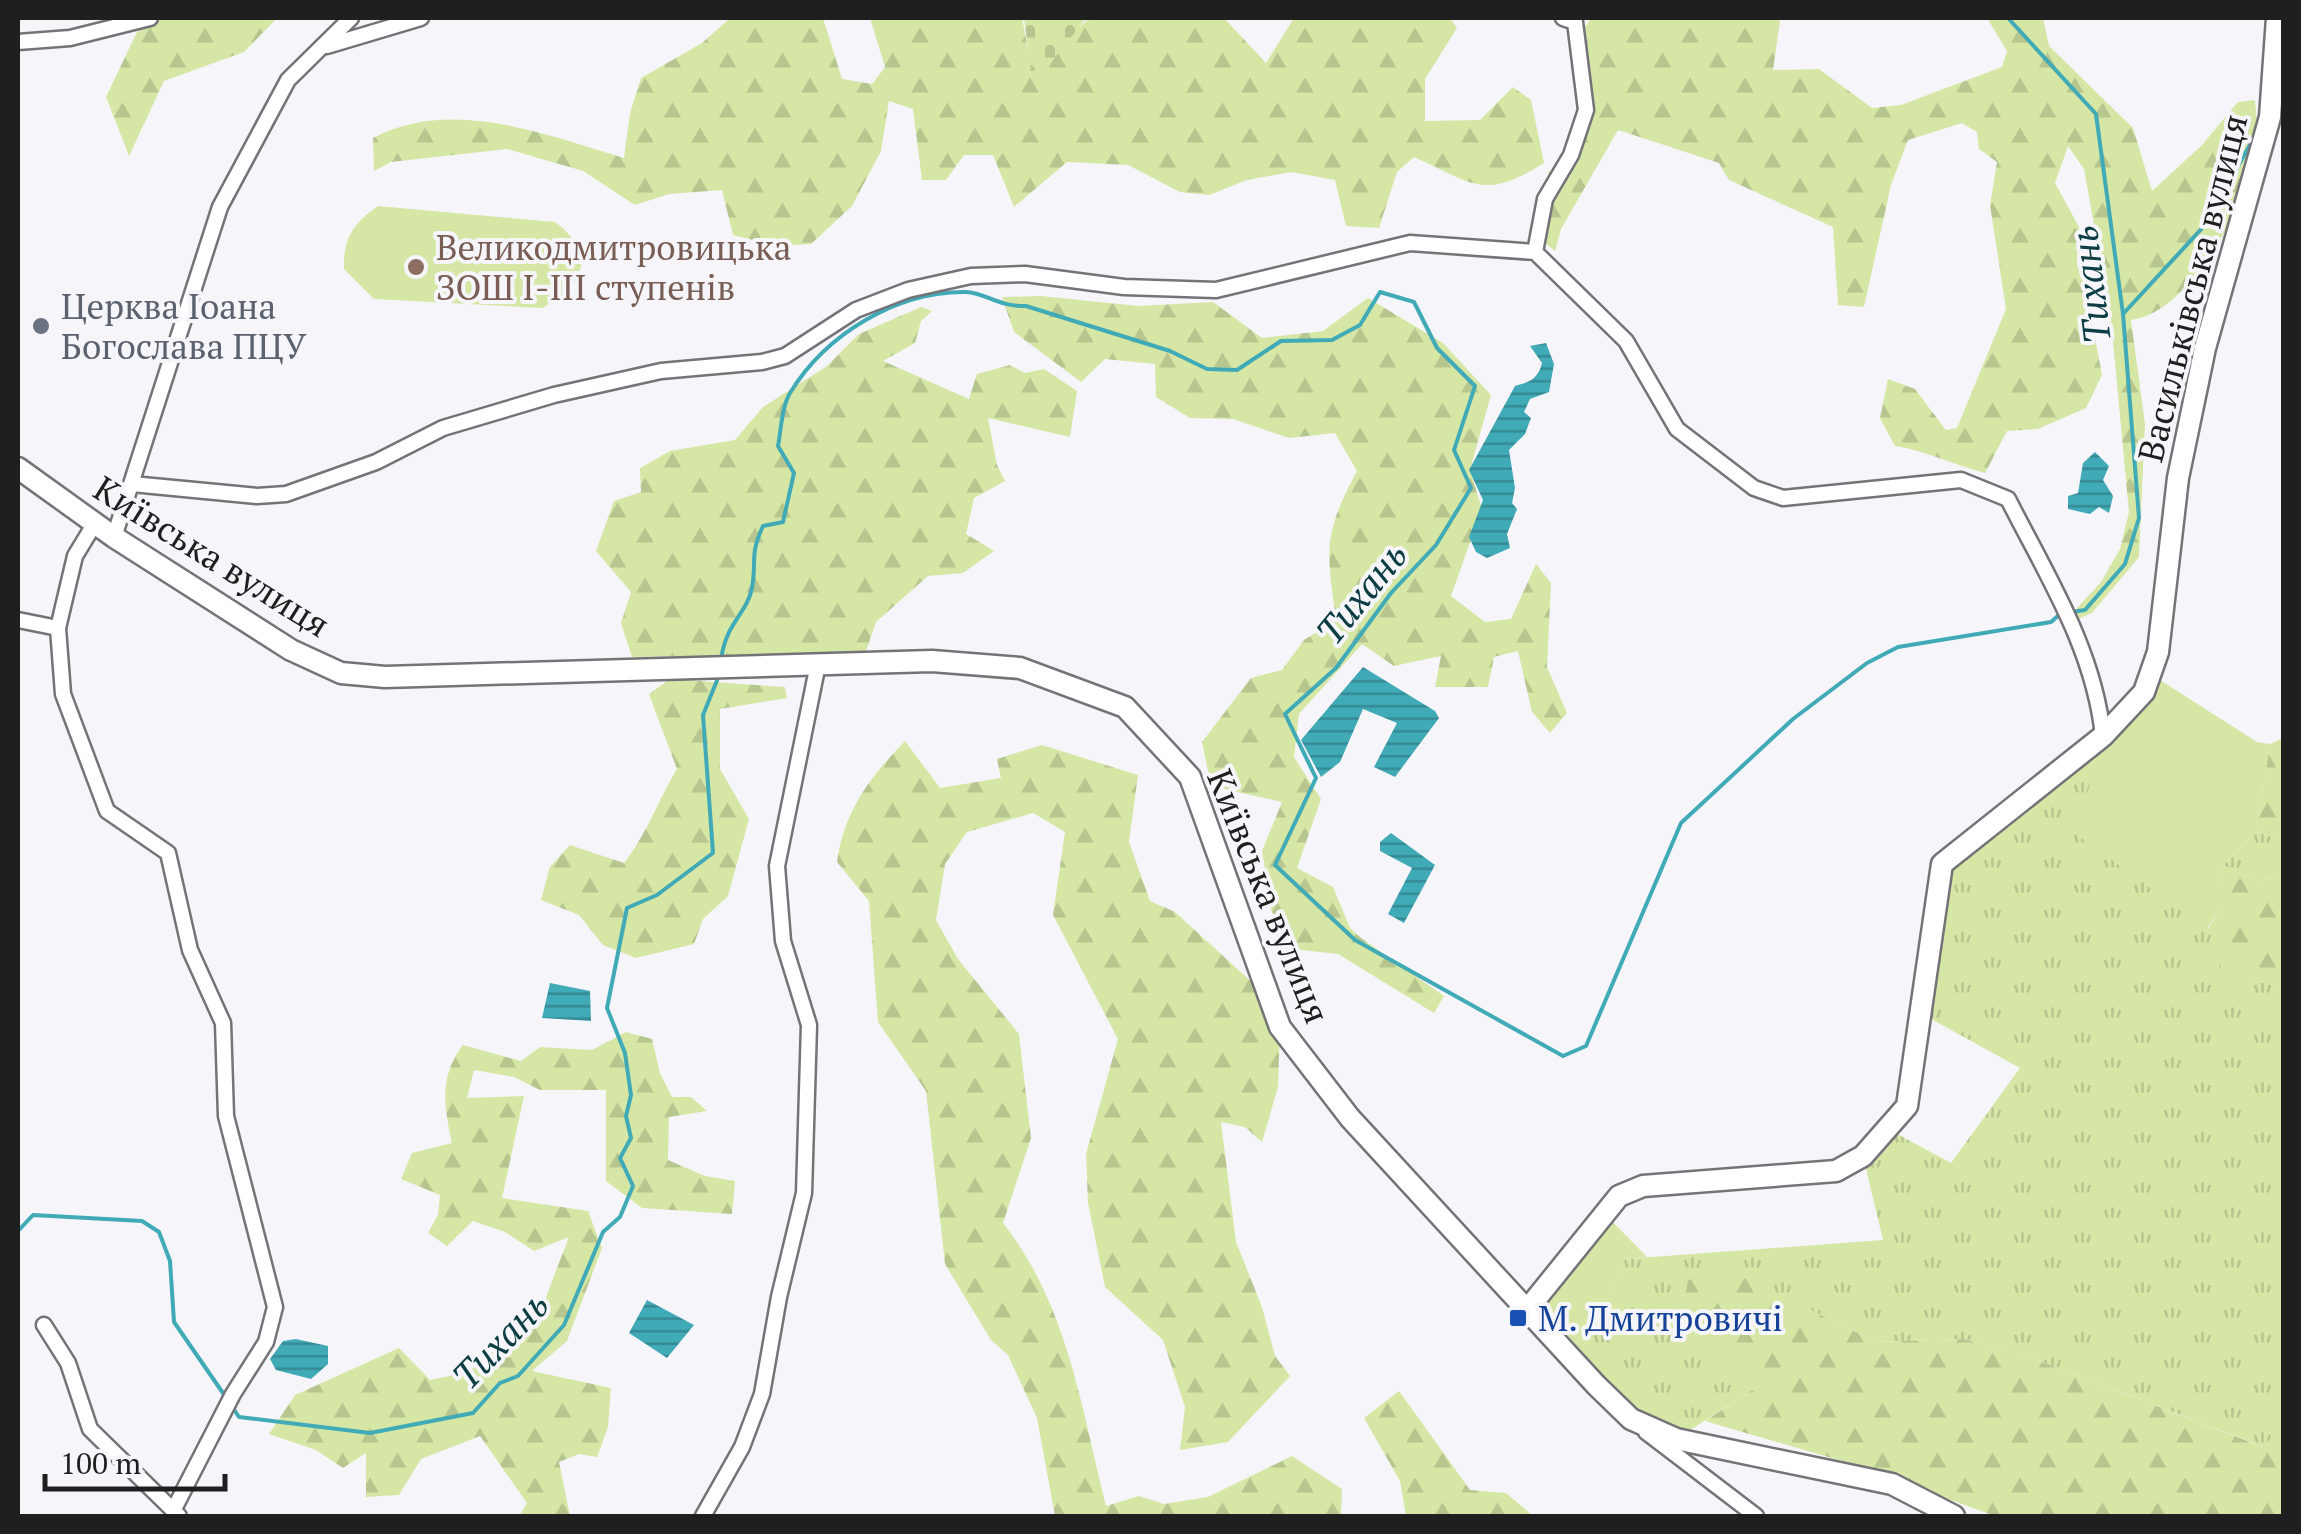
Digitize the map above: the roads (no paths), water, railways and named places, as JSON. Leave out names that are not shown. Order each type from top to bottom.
[{"type":"main road","name":"Васильківська вулиця","points":[[1527,1310],[1619,1196],[1643,1186],[1836,1171],[1863,1156],[1907,1106],[1942,864],[2104,736],[2144,692],[2158,652],[2178,478],[2206,348],[2270,116],[2277,18]]},
{"type":"main road","name":"Київська вулиця","points":[[18,468],[114,537],[291,650],[341,673],[385,677],[932,661],[1020,668],[1125,707],[1190,777],[1280,1027],[1350,1118],[1631,1419],[1676,1439],[1892,1484],[1954,1516]]},
{"type":"street","points":[[18,42],[70,38],[150,18]]},
{"type":"street","points":[[114,537],[220,208],[288,80],[351,18]]},
{"type":"street","points":[[320,48],[422,18]]},
{"type":"street","points":[[1535,252],[1545,199],[1571,155],[1586,110],[1573,19]]},
{"type":"street","points":[[132,484],[257,496],[286,494],[376,462],[443,428],[554,396],[660,371],[762,362],[784,356],[856,310],[908,290],[971,276],[1025,274],[1124,287],[1216,290],[1410,243],[1535,252],[1626,341],[1677,430],[1754,488],[1783,498],[1961,480],[2008,499],[2079,636],[2104,736]]},
{"type":"street","points":[[44,1324],[68,1363],[90,1429],[176,1514],[233,1394],[266,1342],[275,1307],[226,1116],[223,1023],[190,950],[168,853],[107,810],[63,694],[58,628],[74,556],[95,524]]},
{"type":"street","points":[[18,620],[58,628]]},
{"type":"street","points":[[704,1516],[742,1447],[762,1394],[779,1297],[804,1194],[808,1025],[783,942],[777,866],[818,664]]},
{"type":"street","points":[[1631,1419],[1756,1516]]},
{"type":"water","points":[[1546,343],[1554,364],[1549,392],[1530,399],[1524,412],[1531,418],[1525,434],[1509,450],[1515,488],[1512,503],[1517,509],[1507,534],[1510,548],[1487,558],[1476,552],[1469,537],[1483,500],[1469,470],[1515,386],[1538,373],[1542,363],[1530,346]]},
{"type":"water","points":[[2095,452],[2109,466],[2103,480],[2113,496],[2109,513],[2099,507],[2090,514],[2068,509],[2068,496],[2078,493],[2083,463]]},
{"type":"water","points":[[1363,667],[1435,711],[1439,718],[1395,777],[1374,767],[1397,723],[1363,709],[1340,762],[1321,777],[1301,740]]},
{"type":"water","points":[[1391,833],[1435,865],[1404,923],[1388,914],[1412,868],[1380,851],[1380,842]]},
{"type":"water","points":[[550,983],[590,991],[591,1021],[542,1018]]},
{"type":"water","points":[[647,1300],[694,1325],[667,1358],[629,1333]]},
{"type":"water","points":[[296,1339],[328,1346],[328,1364],[311,1379],[276,1370],[270,1359],[283,1341]]},
{"type":"waterway","name":"Тихань","points":[[2008,18],[2096,114],[2123,314],[2139,518],[2125,564],[2085,610],[2072,612]]},
{"type":"waterway","points":[[2123,314],[2205,225],[2256,134]]},
{"type":"waterway","name":"Тихань","points":[[721,661],[727,637],[749,597],[763,526],[783,522],[794,473],[778,446],[787,398],[823,352],[843,335],[889,308],[940,294],[973,293],[1170,351],[1207,369],[1237,370],[1281,341],[1332,340],[1360,325],[1380,292],[1414,302],[1437,348],[1475,386],[1454,450],[1471,488],[1436,545],[1391,593],[1336,668],[1285,714],[1316,778],[1275,865],[1355,940],[1563,1056],[1586,1046],[1681,823],[1793,719],[1867,663],[1898,647],[2051,622],[2060,614]]},
{"type":"waterway","name":"Тихань","points":[[233,1408],[239,1417],[370,1433],[473,1413],[500,1383],[518,1376],[564,1325],[603,1232],[620,1217],[633,1186],[620,1158],[631,1138],[626,1116],[631,1095],[625,1053],[607,1008],[627,908],[657,895],[713,853],[703,715],[720,673]]},
{"type":"waterway","name":"Тихань","points":[[18,1231],[33,1215],[142,1221],[159,1232],[170,1261],[174,1322],[225,1396]]},
{"type":"place","name":"Великодмитровицька ЗОШ І-ІІІ ступенів","points":[[416,267]]},
{"type":"place","name":"Церква Іоана Богослава ПЦУ","points":[[41,326]]},
{"type":"place","name":"М. Дмитровичі","points":[[1518,1318]]}]
